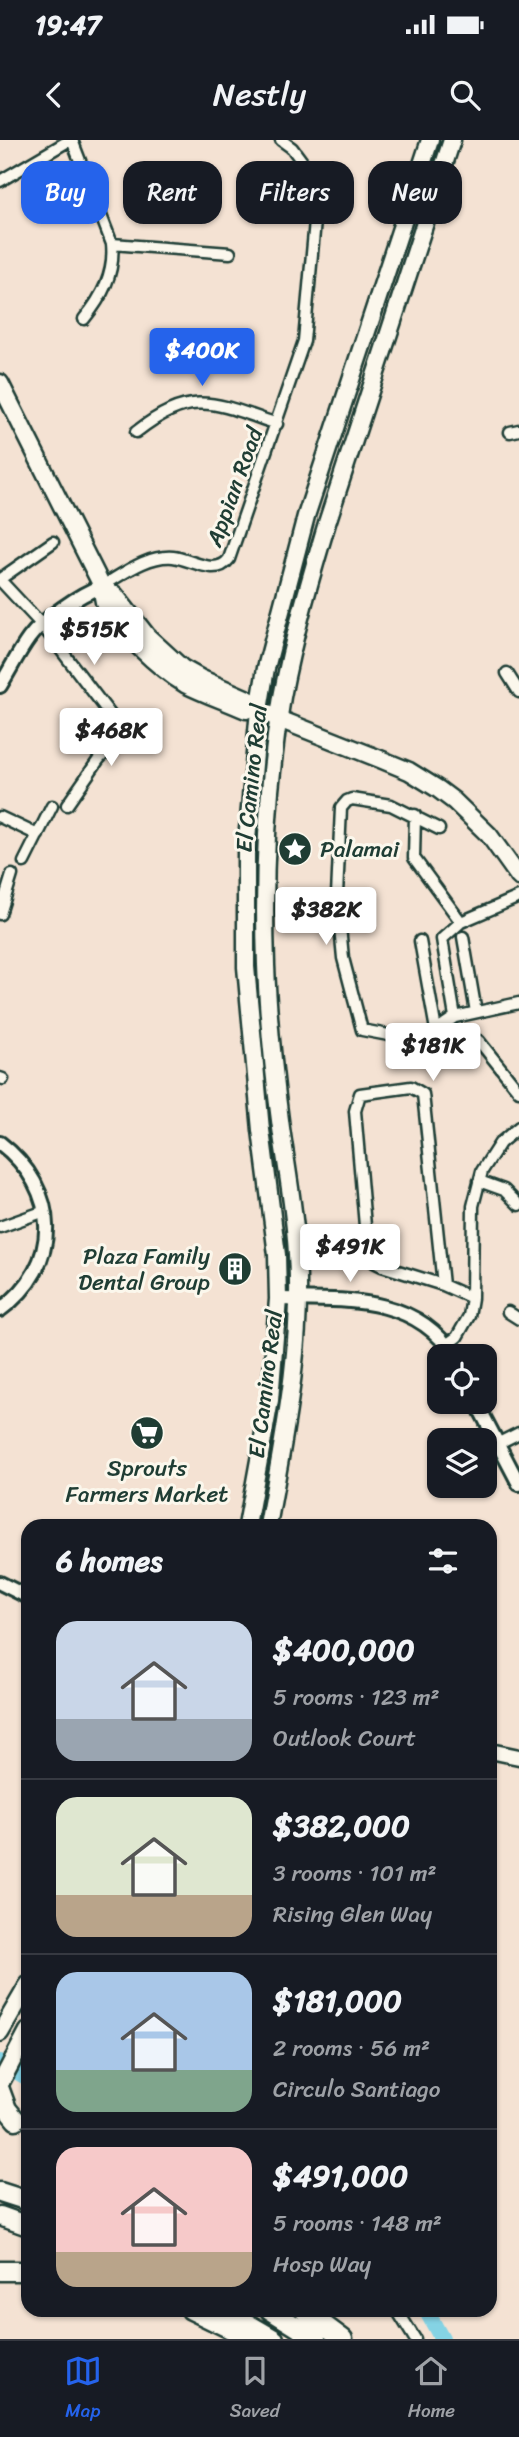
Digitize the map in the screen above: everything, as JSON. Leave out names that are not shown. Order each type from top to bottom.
[{"type":"highway","points":[[0,2090],[7,2109],[21,2123]]},
{"type":"highway","points":[[0,2111],[21,2123]]},
{"type":"highway","points":[[0,2192],[21,2199]]},
{"type":"highway","points":[[0,2217],[21,2224]]},
{"type":"highway","points":[[0,2271],[21,2271]]},
{"type":"highway","points":[[205,2317],[251,2339]]},
{"type":"highway","points":[[236,2317],[274,2339]]},
{"type":"highway","points":[[281,2317],[316,2339]]},
{"type":"highway","points":[[313,2317],[343,2339]]},
{"type":"main road","name":"El Camino Real","points":[[248,1519],[270,1400],[278,1299],[277,1255],[261,1130],[246,967],[246,851],[259,710],[266,668],[306,516],[430,140]]},
{"type":"main road","name":"El Camino Real","points":[[269,1519],[290,1403],[298,1299],[298,1254],[281,1128],[266,966],[266,853],[282,696],[309,583],[452,140]]},
{"type":"main road","points":[[0,383],[102,586],[104,602],[133,640],[174,677],[247,711],[259,710],[409,771],[454,801],[489,835],[519,877]]},
{"type":"main road","points":[[497,1752],[519,1757]]},
{"type":"main road","points":[[0,2033],[7,2009],[21,1993]]},
{"type":"main road","points":[[0,2084],[21,2048]]},
{"type":"street","points":[[0,181],[71,140],[112,244],[114,258],[109,279],[95,305],[84,318]]},
{"type":"street","name":"Appian Road","points":[[102,586],[139,565],[167,557],[212,568],[225,565],[229,559],[304,341],[317,199],[309,171],[292,148],[281,140]]},
{"type":"street","points":[[112,244],[230,253]]},
{"type":"street","points":[[136,432],[160,414],[185,404],[214,403],[277,424]]},
{"type":"street","points":[[53,542],[0,580],[42,625],[123,733],[99,759],[67,805]]},
{"type":"street","points":[[0,686],[29,639],[42,625],[91,590],[102,586]]},
{"type":"street","points":[[507,673],[519,692]]},
{"type":"street","points":[[439,829],[391,804],[352,799],[347,800],[341,808],[337,895],[343,958],[362,1030],[420,1041],[455,1017],[519,1003]]},
{"type":"street","points":[[24,862],[52,806]]},
{"type":"street","points":[[415,815],[414,858],[461,922]]},
{"type":"street","points":[[0,817],[38,835]]},
{"type":"street","points":[[0,914],[12,875]]},
{"type":"street","points":[[455,1017],[442,939],[461,922],[519,897]]},
{"type":"street","points":[[463,937],[476,1012]]},
{"type":"street","points":[[419,941],[436,1030]]},
{"type":"street","points":[[479,1041],[519,1091]]},
{"type":"street","points":[[443,1285],[423,1094],[411,1087],[360,1094],[355,1111],[367,1250],[374,1262],[382,1266],[443,1285],[472,1298]]},
{"type":"street","points":[[453,1344],[469,1316],[472,1298],[473,1206],[482,1171],[500,1143],[519,1127]]},
{"type":"street","points":[[0,1143],[23,1163],[34,1179],[45,1211],[45,1243],[39,1265],[22,1293],[0,1310]]},
{"type":"street","points":[[479,1181],[504,1190],[519,1205]]},
{"type":"street","points":[[0,1227],[45,1211]]},
{"type":"street","points":[[278,1299],[359,1301],[383,1305],[415,1319],[431,1330],[444,1344]]},
{"type":"street","points":[[508,1311],[519,1319]]},
{"type":"street","points":[[519,1433],[497,1444],[519,1484]]},
{"type":"street","points":[[0,1583],[21,1594]]},
{"type":"street","points":[[401,2317],[415,2339]]},
{"type":"waterway","points":[[0,2062],[21,2074]]},
{"type":"waterway","points":[[430,2317],[442,2339]]},
{"type":"place","name":"Palamai","points":[[295,849]]},
{"type":"place","name":"Plaza Family Dental Group","points":[[235,1269]]},
{"type":"place","name":"Sprouts Farmers Market","points":[[147,1433]]}]
